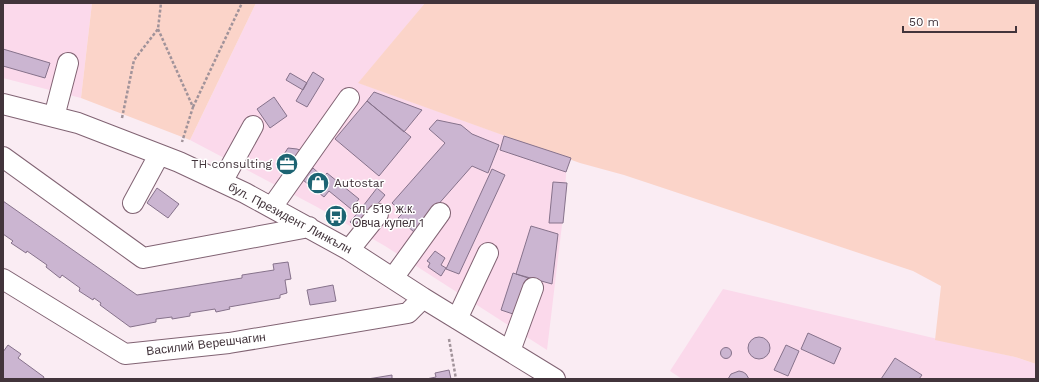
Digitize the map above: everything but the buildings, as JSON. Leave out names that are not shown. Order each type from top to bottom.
[{"type":"street","points":[[54,117],[68,62]]},
{"type":"street","points":[[272,207],[349,98]]},
{"type":"street","name":"бул. Президент Линкълн","points":[[3,104],[78,123],[179,162],[245,192],[349,250],[555,379]]},
{"type":"street","points":[[222,182],[253,126]]},
{"type":"street","points":[[133,203],[159,155]]},
{"type":"street","points":[[3,157],[143,258],[309,227]]},
{"type":"street","points":[[393,278],[440,213]]},
{"type":"street","points":[[349,250],[378,214]]},
{"type":"street","points":[[457,318],[488,253]]},
{"type":"street","name":"Василий Верешчагин","points":[[3,279],[125,354],[229,343],[408,313],[424,298]]},
{"type":"street","points":[[510,351],[533,288]]},
{"type":"path","points":[[161,3],[158,29],[192,107]]},
{"type":"path","points":[[182,142],[192,107],[242,3]]},
{"type":"path","points":[[122,118],[134,60],[158,29]]},
{"type":"path","points":[[449,339],[456,379]]},
{"type":"shaded area","points":[[3,3],[92,3],[81,98],[3,78]]},
{"type":"shaded area","points":[[92,3],[256,3],[190,140],[81,98]]},
{"type":"shaded area","points":[[256,3],[425,3],[359,83],[567,158],[564,208],[547,350],[385,246],[317,207],[190,140]]},
{"type":"shaded area","points":[[425,3],[1036,3],[1036,364],[1015,357],[935,340],[941,286],[913,271],[624,175],[580,163],[358,83]]},
{"type":"shaded area","points":[[723,289],[1015,357],[1036,364],[1036,379],[682,379],[670,371]]},
{"type":"place","name":"TH consulting","points":[[287,164]]},
{"type":"place","name":"Autostar","points":[[318,183]]},
{"type":"place","name":"бл. 519 ж.к. Овча купел 1","points":[[336,216]]}]
